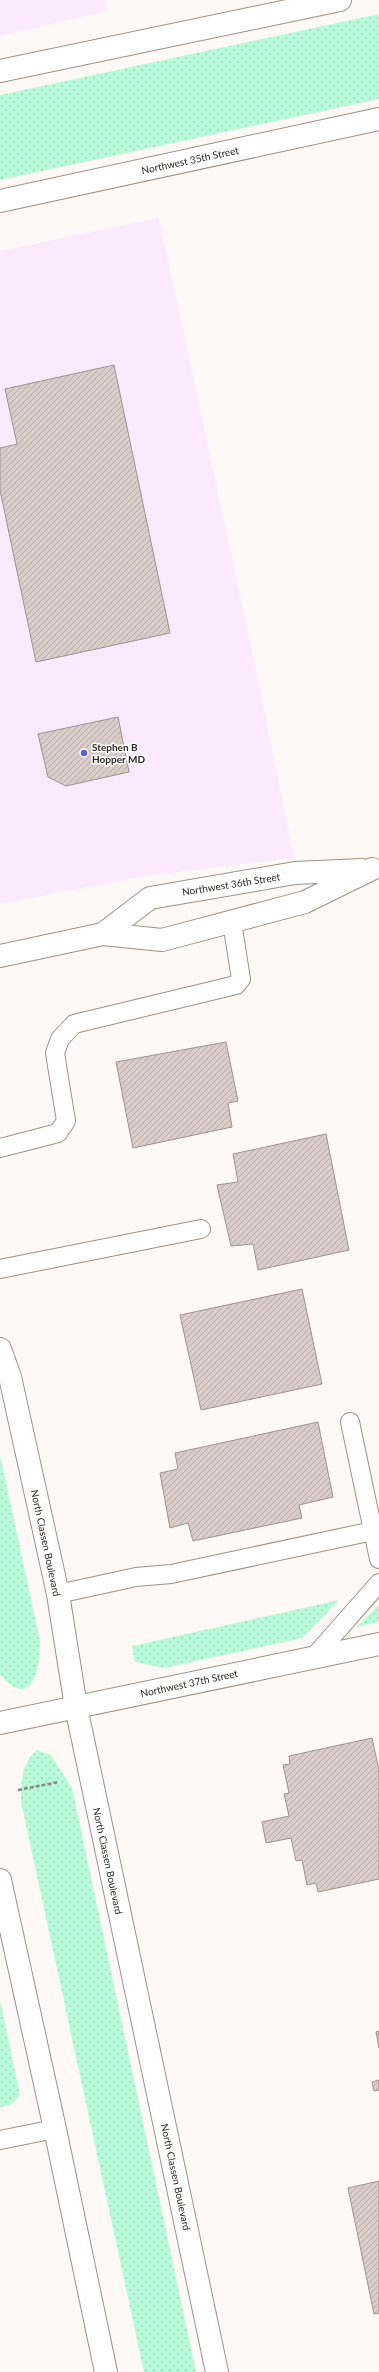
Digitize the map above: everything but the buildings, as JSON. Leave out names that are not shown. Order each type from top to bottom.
[{"type":"street","points":[[0,71],[340,0]]},
{"type":"street","name":"Northwest 35th Street","points":[[0,201],[379,119]]},
{"type":"street","name":"Northwest 36th Street","points":[[0,956],[103,934],[162,940],[305,902],[376,869]]},
{"type":"street","name":"Northwest 36th Street","points":[[103,934],[150,898],[295,873],[376,869]]},
{"type":"street","name":"North Classen Boulevard","points":[[0,1350],[10,1377],[58,1594],[76,1707],[217,2372]]},
{"type":"street","name":"Northwest 37th Street","points":[[0,1723],[379,1644]]},
{"type":"street","points":[[0,1880],[55,2129],[106,2372]]},
{"type":"lane","points":[[0,1148],[58,1133],[66,1121],[54,1053],[60,1039],[74,1024],[236,985],[241,979],[232,922]]},
{"type":"lane","points":[[0,1269],[201,1229]]},
{"type":"lane","points":[[350,1422],[379,1559]]},
{"type":"lane","points":[[58,1594],[136,1577],[171,1574],[373,1530]]},
{"type":"lane","points":[[313,1658],[379,1583]]},
{"type":"lane","points":[[0,2140],[55,2129]]},
{"type":"path","points":[[18,1790],[66,1781]]},
{"type":"shaded area","points":[[0,0],[105,0],[107,11],[0,36]]},
{"type":"shaded area","points":[[159,218],[254,661],[294,858],[146,876],[0,904],[0,251]]},
{"type":"green space","points":[[379,14],[379,99],[0,180],[0,95]]},
{"type":"green space","points":[[0,1455],[40,1641],[40,1652],[36,1674],[32,1683],[26,1688],[19,1689],[11,1685],[0,1674]]},
{"type":"green space","points":[[339,1600],[302,1638],[164,1668],[135,1662],[132,1646]]},
{"type":"green space","points":[[379,1605],[379,1622],[356,1627]]},
{"type":"green space","points":[[37,1750],[51,1755],[72,1788],[196,2372],[144,2372],[21,1802],[23,1773],[28,1761]]},
{"type":"green space","points":[[0,2000],[20,2095],[10,2105],[0,2107]]},
{"type":"place","name":"Stephen B Hopper MD","points":[[84,753]]}]
